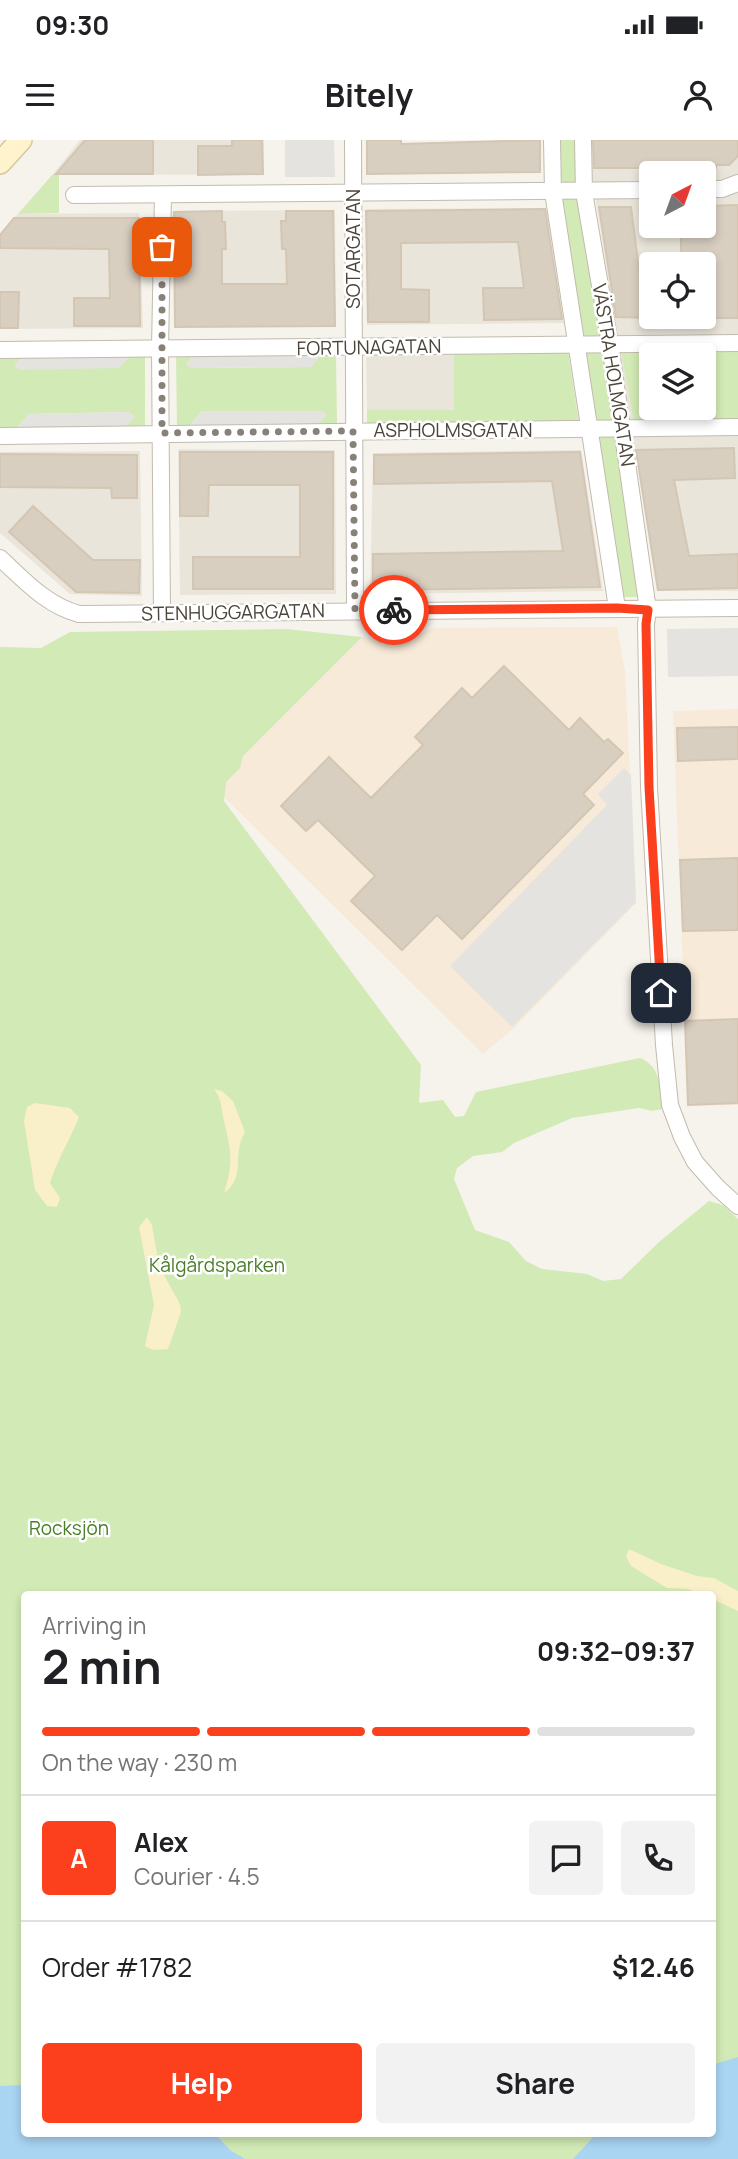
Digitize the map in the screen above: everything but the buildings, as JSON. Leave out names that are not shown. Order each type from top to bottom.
[{"type":"main road","points":[[0,163],[21,140]]},
{"type":"street","name":"SOTARGATAN","points":[[354,140],[355,611]]},
{"type":"street","name":"VÄSTRA HOLMGATAN","points":[[552,140],[553,192],[617,608]]},
{"type":"street","name":"VÄSTRA HOLMGATAN","points":[[583,140],[584,192],[623,429],[647,617],[649,787],[670,1105],[695,1162],[738,1206]]},
{"type":"street","points":[[716,189],[738,183]]},
{"type":"street","points":[[74,195],[639,190]]},
{"type":"street","points":[[162,613],[160,348],[163,195]]},
{"type":"street","name":"FORTUNAGATAN","points":[[0,350],[738,343]]},
{"type":"street","name":"ASPHOLMSGATAN","points":[[0,436],[738,427]]},
{"type":"street","name":"STENHUGGARGATAN","points":[[0,558],[41,595],[64,610],[79,614],[617,608],[647,617],[738,608]]},
{"type":"shaded area","points":[[80,140],[264,140],[264,175],[53,174]]},
{"type":"shaded area","points":[[285,140],[334,140],[335,177],[285,177]]},
{"type":"shaded area","points":[[591,140],[738,140],[738,591],[657,591],[591,169]]},
{"type":"shaded area","points":[[546,208],[564,323],[367,325],[366,209]]},
{"type":"shaded area","points":[[335,210],[336,325],[174,327],[173,211]]},
{"type":"shaded area","points":[[139,213],[143,328],[0,329],[0,234],[18,214]]},
{"type":"shaded area","points":[[454,352],[454,410],[367,410],[366,353]]},
{"type":"shaded area","points":[[323,353],[311,367],[191,368],[186,364],[195,354]]},
{"type":"shaded area","points":[[132,355],[119,368],[20,370],[14,366],[22,356]]},
{"type":"shaded area","points":[[202,411],[323,411],[327,415],[317,426],[188,427]]},
{"type":"shaded area","points":[[129,412],[135,416],[126,427],[17,427],[29,414]]},
{"type":"shaded area","points":[[178,449],[335,450],[336,594],[180,595]]},
{"type":"shaded area","points":[[581,450],[603,591],[370,594],[373,453]]},
{"type":"shaded area","points":[[140,451],[142,596],[70,594],[0,533],[0,452]]},
{"type":"shaded area","points":[[617,627],[625,671],[636,903],[513,1029],[483,1054],[213,786],[362,637],[407,639],[433,628]]},
{"type":"shaded area","points":[[738,628],[738,676],[668,677],[667,629]]},
{"type":"shaded area","points":[[738,709],[738,1105],[688,1106],[673,711]]},
{"type":"shaded area","points":[[624,768],[631,775],[636,902],[512,1027],[450,966],[607,805],[598,794]]},
{"type":"green space","points":[[559,140],[577,140],[642,597],[623,597],[560,188]]},
{"type":"green space","points":[[53,174],[59,174],[59,213],[18,214]]},
{"type":"green space","points":[[716,349],[738,351],[738,421],[634,422],[621,350],[639,350],[639,420],[716,420]]},
{"type":"green space","points":[[568,351],[579,423],[367,423],[367,410],[454,410],[454,352]]},
{"type":"green space","points":[[323,353],[336,354],[337,424],[317,426],[323,411],[202,411],[188,427],[177,427],[176,355],[195,354],[186,364],[192,368],[310,367]]},
{"type":"green space","points":[[0,356],[145,356],[145,425],[126,427],[129,412],[29,414],[17,427],[0,428]]},
{"type":"green space","name":"Kålgårdsparken","points":[[286,629],[362,637],[243,756],[240,768],[226,782],[224,801],[421,1065],[419,1103],[443,1100],[455,1117],[464,1116],[476,1092],[640,1058],[652,1067],[660,1086],[663,1109],[652,1111],[639,1108],[572,1118],[514,1143],[502,1152],[473,1156],[457,1168],[454,1179],[475,1230],[509,1242],[526,1261],[542,1269],[587,1274],[603,1281],[621,1279],[659,1242],[709,1201],[723,1205],[738,1219],[738,2159],[0,2159],[0,647],[41,648],[70,632]]},
{"type":"sand","points":[[214,1089],[222,1091],[233,1101],[245,1132],[239,1149],[235,1180],[224,1193],[229,1173],[230,1149],[221,1104]]},
{"type":"sand","points":[[35,1103],[70,1108],[79,1117],[50,1183],[60,1198],[57,1207],[47,1206],[35,1190],[24,1121],[27,1107]]},
{"type":"sand","points":[[147,1217],[152,1225],[159,1266],[180,1304],[181,1312],[168,1349],[153,1350],[145,1346],[154,1305],[139,1227]]},
{"type":"sand","points":[[629,1549],[661,1564],[697,1576],[714,1578],[738,1591],[738,1611],[716,1601],[716,1591],[667,1588],[631,1566],[626,1556]]},
{"type":"water","points":[[738,2057],[738,2159],[573,2159],[593,2137],[716,2137],[716,2064]]},
{"type":"water","points":[[21,2085],[21,2137],[218,2137],[230,2150],[245,2159],[0,2159],[0,2086]]},
{"type":"way so far","points":[[162,247],[162,433],[353,431],[355,611],[394,610]]},
{"type":"route","points":[[394,610],[648,610],[649,787],[661,993]]},
{"type":"park label","name":"Rocksjön","points":[[69,1528]]}]
